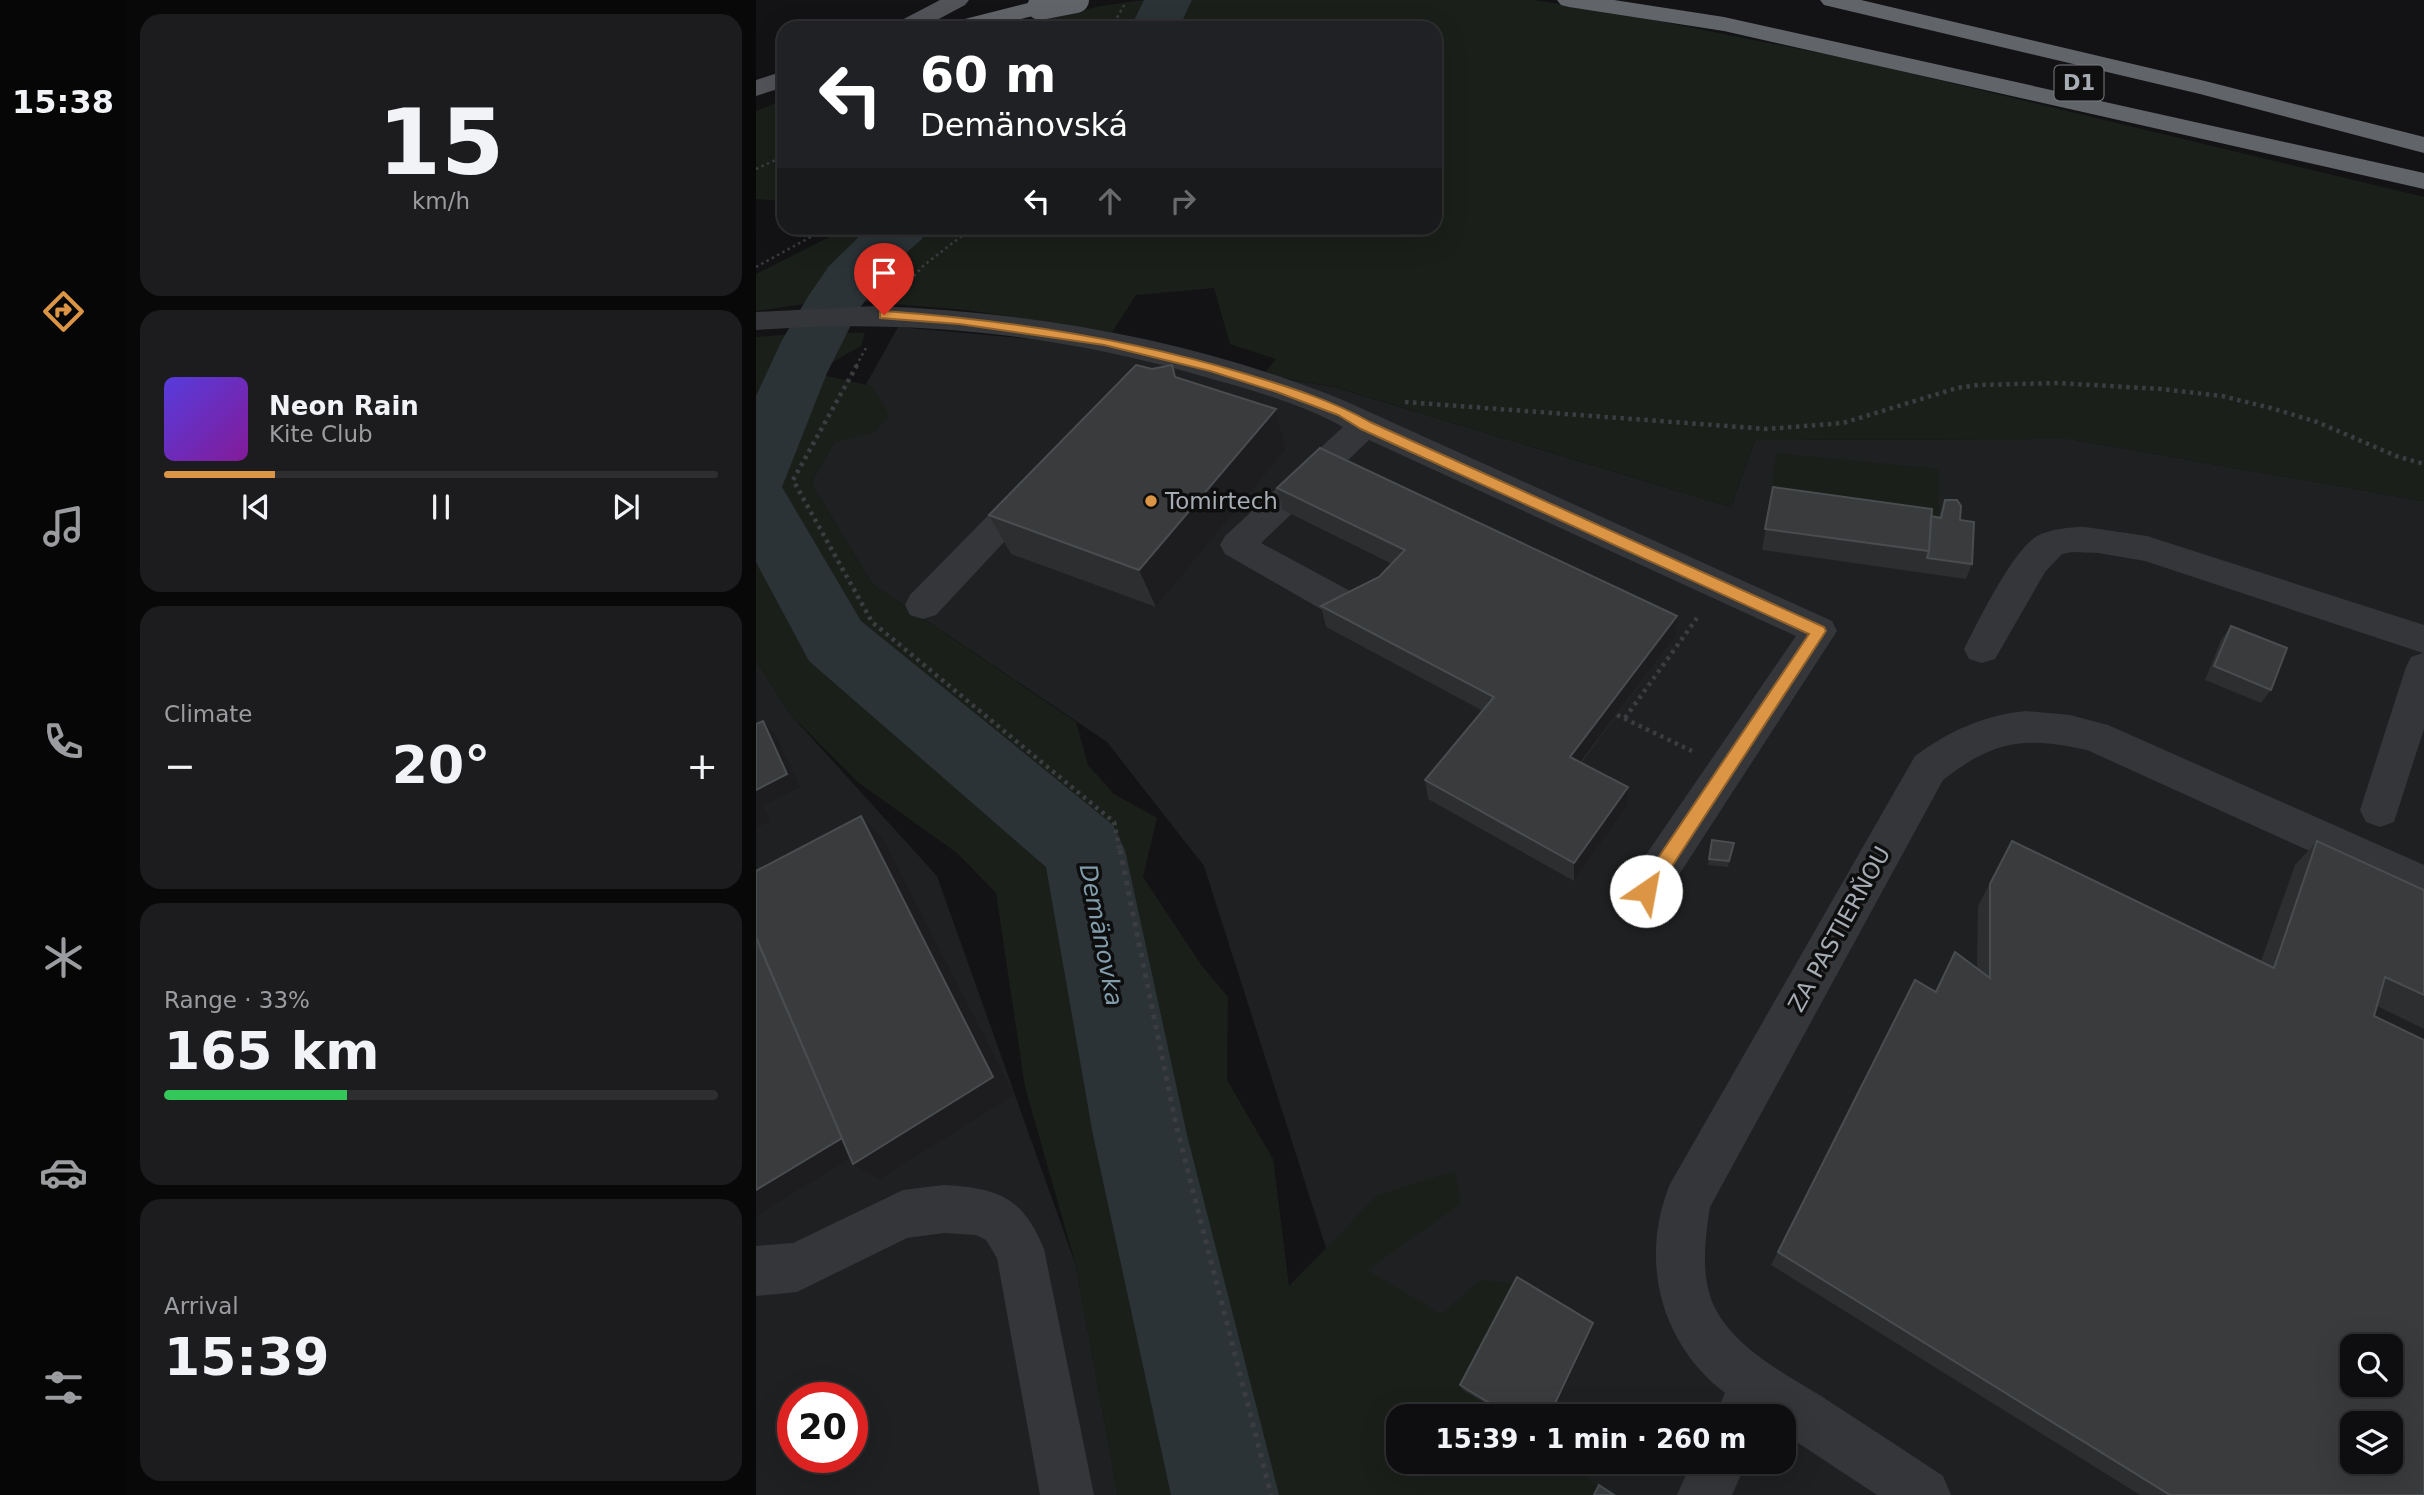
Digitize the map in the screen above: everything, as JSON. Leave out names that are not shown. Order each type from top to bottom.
[{"type":"highway","points":[[985,21],[1076,0]]},
{"type":"highway","points":[[1569,0],[1724,24],[2424,181]]},
{"type":"highway","name":"D1","points":[[1827,11],[2299,111],[2424,145]]},
{"type":"highway","name":"D1","points":[[1827,11],[2424,172]]},
{"type":"highway","points":[[2010,19],[2183,68],[2299,111]]},
{"type":"main road","points":[[917,21],[957,0]]},
{"type":"main road","points":[[757,89],[777,81]]},
{"type":"street","points":[[767,320],[877,315],[959,320],[1069,335],[1162,354],[1282,389],[1342,412],[1365,425],[1819,631],[1646,891]]},
{"type":"street","points":[[1133,384],[1162,354]]},
{"type":"street","points":[[1339,602],[1237,545],[1365,425]]},
{"type":"street","points":[[923,605],[1057,464]]},
{"type":"street","points":[[1982,649],[2033,561],[2050,545],[2079,540],[2111,542],[2147,549],[2424,639]]},
{"type":"street","points":[[2380,810],[2424,667]]},
{"type":"street","name":"ZA PASTIERŇOU","points":[[1924,1495],[1748,1400],[1699,1328],[1687,1301],[1680,1232],[1687,1200],[1929,768],[1951,749],[1972,737],[1999,730],[2034,727],[2068,729],[2094,736],[2424,885]]},
{"type":"street","points":[[756,1271],[797,1267],[903,1214],[944,1209],[979,1211],[1003,1223],[1020,1249],[1067,1495]]},
{"type":"street","points":[[1704,1495],[1714,1474]]},
{"type":"path","points":[[1115,21],[1126,2]]},
{"type":"path","points":[[756,169],[777,159]]},
{"type":"path","points":[[756,267],[814,235]]},
{"type":"path","points":[[963,235],[923,266],[877,315],[793,480],[872,622],[1114,822],[1176,1125],[1271,1495]]},
{"type":"path","points":[[1399,401],[1767,429],[1843,423],[1957,388],[1978,385],[2058,383],[2161,389],[2222,396],[2271,408],[2317,422],[2396,456],[2424,464]]},
{"type":"path","points":[[1625,718],[1697,618]]},
{"type":"path","points":[[1617,715],[1727,768]]},
{"type":"shaded area","points":[[1144,0],[1134,21],[1034,21],[1101,6]]},
{"type":"shaded area","points":[[1144,0],[1192,0],[1182,21],[1134,21]]},
{"type":"shaded area","points":[[1192,0],[1533,0],[1618,13],[1864,62],[2424,197],[2424,501],[2070,439],[1755,440],[1731,507],[1335,387],[1263,375],[1276,359],[1230,344],[1214,288],[1136,295],[1112,332],[966,310],[856,301],[879,268],[921,235],[1442,235],[1442,21],[1182,21]]},
{"type":"shaded area","points":[[777,103],[777,200],[756,199],[756,111]]},
{"type":"shaded area","points":[[833,235],[876,235],[838,267],[811,303],[756,311],[756,274]]},
{"type":"shaded area","points":[[876,235],[921,235],[879,268],[856,301],[811,303],[838,267]]},
{"type":"shaded area","points":[[898,327],[1042,340],[1334,387],[1731,507],[1755,440],[2070,439],[2424,501],[2424,1495],[1376,1495],[1389,1474],[1796,1474],[1796,1404],[1386,1404],[1386,1436],[1204,866],[1107,742],[872,584],[811,483]]},
{"type":"shaded area","points":[[807,333],[865,333],[861,346],[813,373],[872,386],[889,415],[875,432],[834,442],[811,483],[872,584],[1076,722],[1088,765],[1114,794],[1157,818],[1143,877],[1202,966],[1228,997],[1227,1080],[1273,1159],[1289,1286],[1377,1196],[1455,1171],[1461,1203],[1367,1270],[1441,1314],[1481,1280],[1519,1284],[1463,1389],[1487,1404],[1386,1404],[1386,1474],[1583,1474],[1598,1488],[1595,1495],[1118,1495],[1076,1266],[1025,1087],[996,893],[957,853],[859,783],[790,714],[756,660],[756,337]]},
{"type":"shaded area","points":[[1776,453],[1939,469],[1938,521],[1771,498]]},
{"type":"shaded area","points":[[756,660],[790,714],[937,876],[1076,1266],[1118,1495],[756,1495]]},
{"type":"building","points":[[1136,365],[1152,369],[1172,365],[1175,377],[1276,409],[1139,570],[989,515]]},
{"type":"building","points":[[1320,448],[1677,616],[1570,757],[1628,787],[1574,863],[1425,780],[1494,697],[1321,606],[1379,577],[1405,550],[1277,488]]},
{"type":"building","points":[[1773,487],[1932,509],[1929,551],[1765,529]]},
{"type":"building","points":[[1945,500],[1957,500],[1961,506],[1960,520],[1974,522],[1972,564],[1927,558],[1931,516],[1941,518]]},
{"type":"building","points":[[2231,626],[2287,648],[2271,690],[2214,666]]},
{"type":"building","points":[[763,721],[787,774],[756,790],[756,724]]},
{"type":"building","points":[[861,816],[993,1077],[853,1164],[756,937],[756,871]]},
{"type":"building","points":[[1712,840],[1734,843],[1729,861],[1709,859]]},
{"type":"building","points":[[2012,841],[2274,968],[2317,841],[2424,890],[2424,995],[2385,977],[2374,1016],[2424,1040],[2424,1495],[2170,1495],[1778,1252],[1915,980],[1936,992],[1955,952],[1990,978],[1990,884]]},
{"type":"building","points":[[756,938],[842,1138],[756,1190]]},
{"type":"building","points":[[1517,1277],[1593,1323],[1555,1404],[1491,1404],[1460,1385]]},
{"type":"building","points":[[1599,1485],[1614,1495],[1594,1495]]},
{"type":"waterway","name":"Demänovka","points":[[756,475],[797,373],[829,308],[873,252],[893,235]]},
{"type":"waterway","name":"Demänovka","points":[[756,500],[835,641],[1084,850],[1140,1135],[1225,1495]]},
{"type":"place","name":"Tomirtech","points":[[1151,501]]},
{"type":"route","points":[[884,315],[959,320],[1104,341],[1162,354],[1282,389],[1342,412],[1365,425],[1819,631],[1646,891]]}]
